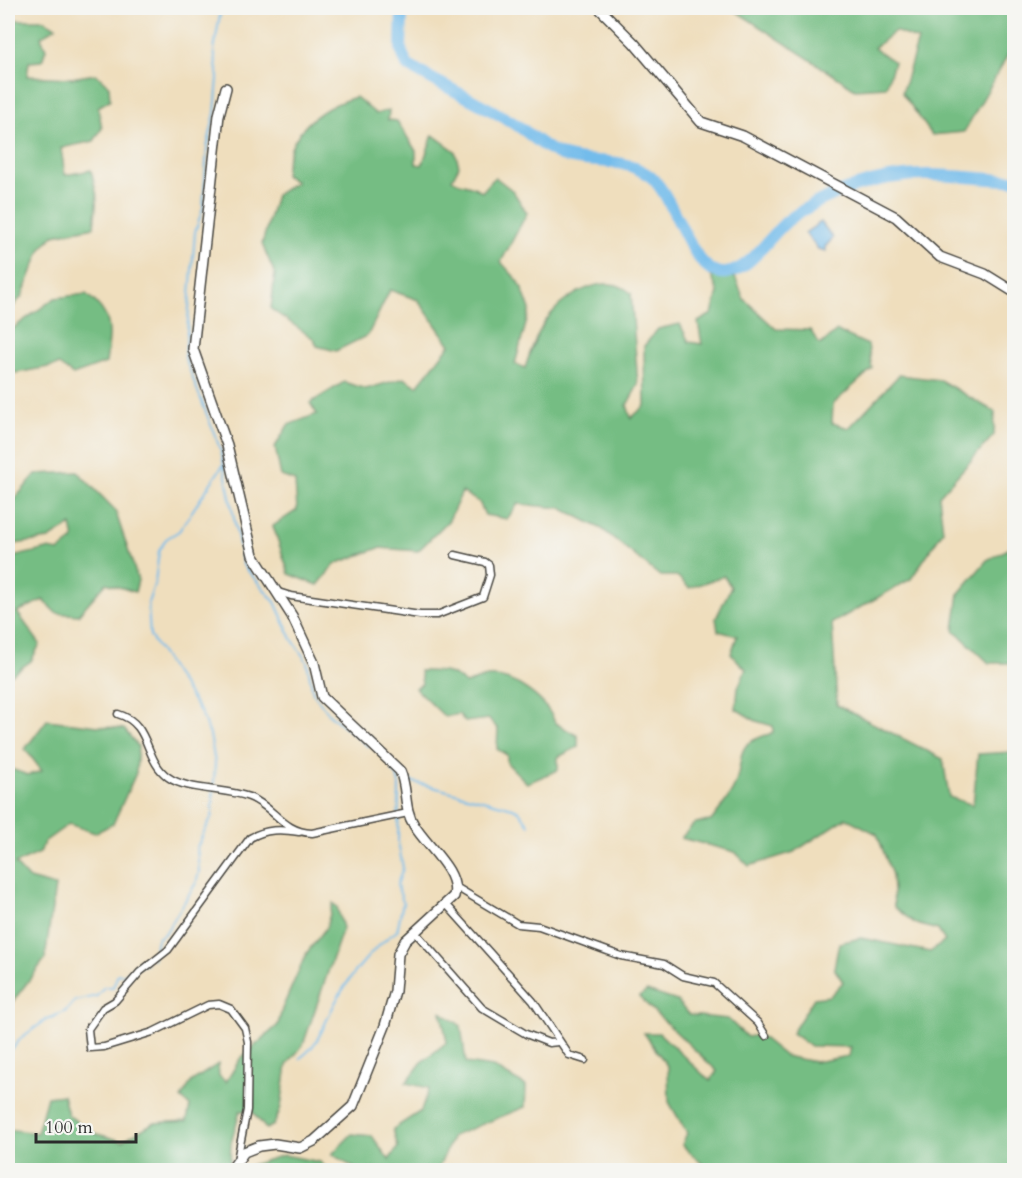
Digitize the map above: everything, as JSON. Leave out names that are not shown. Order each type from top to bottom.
[{"type":"street","points":[[599,8],[634,44],[701,122],[743,136],[896,218],[940,257],[985,274],[1014,292]]},
{"type":"street","points":[[226,88],[219,115],[193,349],[227,445],[253,555],[292,616],[314,663],[322,697],[400,771],[404,781],[408,813],[413,825],[452,876],[456,887],[454,896],[405,941],[398,954],[394,991],[385,1026],[353,1106],[339,1121],[314,1141],[300,1148],[274,1144],[259,1146],[244,1152],[231,1170]]},
{"type":"street","points":[[274,591],[314,600],[420,615],[437,615],[483,597],[490,575],[489,565],[485,562],[455,555]]},
{"type":"street","points":[[118,714],[131,718],[139,726],[155,760],[167,777],[249,797],[299,832]]},
{"type":"street","points":[[238,1162],[247,1110],[248,1042],[245,1028],[231,1009],[219,1004],[208,1005],[153,1032],[104,1047],[90,1048],[88,1029],[90,1022],[103,1008],[115,1001],[140,972],[168,950],[250,838],[262,831],[312,833],[408,813]]},
{"type":"street","points":[[456,887],[518,924],[539,926],[621,956],[664,964],[683,976],[714,983],[758,1023],[766,1036]]},
{"type":"street","points":[[446,904],[533,1002],[569,1055],[585,1060]]},
{"type":"street","points":[[415,932],[482,1008],[526,1034],[549,1043],[558,1042]]},
{"type":"green space","points":[[731,8],[1014,8],[1014,44],[964,132],[932,135],[902,93],[918,40],[895,31],[874,48],[894,62],[886,87],[855,89]]},
{"type":"green space","points":[[8,20],[44,20],[56,27],[41,37],[46,49],[42,61],[29,62],[27,76],[71,78],[96,74],[109,86],[110,100],[98,107],[102,128],[94,141],[61,148],[65,175],[91,170],[97,196],[94,227],[54,235],[41,249],[22,296],[8,313]]},
{"type":"green space","points":[[356,97],[376,114],[389,110],[388,120],[397,121],[416,151],[416,164],[422,165],[433,135],[455,151],[459,166],[452,179],[475,187],[482,192],[495,177],[513,191],[527,213],[501,262],[519,282],[530,309],[515,364],[525,368],[542,326],[568,298],[589,287],[611,284],[621,287],[631,293],[638,385],[627,405],[631,418],[645,406],[644,346],[658,329],[680,324],[689,342],[702,344],[698,322],[712,314],[718,292],[711,276],[735,277],[744,299],[776,329],[810,330],[820,345],[837,331],[868,345],[872,369],[833,404],[832,423],[849,428],[899,375],[940,380],[995,412],[994,435],[939,496],[943,531],[911,579],[832,623],[837,705],[943,759],[949,797],[973,805],[978,754],[1013,752],[1014,1170],[709,1170],[682,1145],[687,1133],[669,1102],[668,1067],[644,1033],[659,1033],[710,1081],[717,1071],[639,997],[647,991],[677,1001],[689,1015],[728,1019],[747,1037],[759,1035],[785,1056],[815,1062],[849,1056],[851,1047],[810,1046],[792,1033],[814,998],[830,996],[843,982],[834,968],[839,943],[861,938],[930,952],[945,941],[938,930],[916,924],[894,907],[892,875],[877,834],[846,818],[794,852],[749,866],[735,852],[681,838],[695,823],[711,821],[724,804],[735,785],[746,746],[751,741],[773,733],[773,726],[756,721],[736,709],[738,688],[746,669],[731,654],[737,636],[718,631],[716,618],[731,587],[724,576],[689,588],[677,576],[660,576],[602,529],[561,508],[518,504],[507,519],[485,515],[479,502],[462,492],[449,520],[418,551],[379,548],[335,564],[318,585],[289,574],[273,526],[297,510],[295,481],[281,476],[275,447],[288,425],[317,414],[310,403],[344,382],[366,389],[404,378],[417,386],[450,345],[418,300],[390,290],[368,335],[336,351],[317,346],[314,339],[271,309],[275,274],[262,244],[276,195],[296,182],[285,175],[292,147],[298,135],[317,115]]},
{"type":"green space","points":[[86,294],[106,317],[109,342],[106,363],[73,375],[59,365],[16,373],[8,371],[8,332],[55,298]]},
{"type":"green space","points":[[78,472],[115,510],[138,580],[135,592],[106,583],[78,615],[56,613],[43,600],[17,612],[40,644],[31,661],[8,677],[8,558],[47,549],[59,551],[74,539],[71,525],[49,539],[8,545],[8,507],[36,474]]},
{"type":"green space","points":[[1014,546],[1014,663],[989,663],[954,630],[959,593],[987,560]]},
{"type":"green space","points":[[420,671],[439,671],[450,674],[465,684],[488,677],[498,677],[519,685],[545,706],[555,723],[578,736],[578,747],[558,757],[558,770],[527,783],[507,763],[507,755],[497,749],[498,729],[489,719],[465,722],[459,714],[445,717],[415,688],[422,684]]},
{"type":"green space","points":[[47,720],[124,729],[138,746],[136,773],[113,824],[95,833],[69,824],[44,842],[40,853],[15,864],[29,879],[55,886],[45,959],[8,1008],[8,768],[28,775],[42,771],[25,749]]},
{"type":"green space","points":[[333,903],[337,907],[343,928],[303,1045],[287,1065],[281,1107],[274,1125],[266,1129],[252,1111],[240,1111],[231,1143],[230,1162],[224,1170],[8,1170],[8,1132],[13,1130],[37,1133],[47,1097],[63,1095],[68,1115],[94,1133],[122,1141],[153,1123],[187,1121],[190,1106],[181,1098],[192,1081],[218,1064],[219,1076],[226,1082],[240,1059],[278,1025],[282,1009],[306,954],[326,928]]},
{"type":"green space","points":[[441,1012],[461,1026],[466,1063],[493,1067],[526,1086],[525,1107],[453,1136],[438,1169],[449,1170],[357,1170],[332,1154],[352,1134],[372,1136],[389,1160],[398,1147],[393,1129],[421,1111],[429,1088],[406,1083],[422,1062],[447,1042]]},
{"type":"green space","points":[[284,1155],[320,1162],[329,1170],[254,1170],[251,1165]]},
{"type":"water","points":[[821,222],[833,238],[825,247],[826,251],[818,249],[805,233]]},
{"type":"waterway","points":[[221,8],[214,50],[218,78],[215,113],[207,148],[203,208],[195,232],[185,358],[221,451],[243,565],[275,602],[292,639],[307,662],[313,693],[329,714],[369,747]]},
{"type":"waterway","points":[[402,8],[401,50],[407,65],[502,116],[557,153],[574,159],[626,165],[647,174],[666,198],[692,248],[702,262],[713,271],[726,273],[744,265],[791,218],[821,200],[855,187],[889,178],[924,175],[1014,180]]},
{"type":"waterway","points":[[153,959],[157,939],[166,932],[196,883],[199,872],[197,847],[212,816],[215,763],[210,735],[201,713],[150,636],[148,603],[155,582],[159,551],[166,539],[179,531],[223,465]]},
{"type":"waterway","points":[[300,1058],[315,1043],[350,979],[377,947],[397,931],[403,902],[397,885],[403,868],[398,842],[399,785],[397,775],[392,770]]},
{"type":"waterway","points":[[406,780],[513,808],[519,811],[529,825]]},
{"type":"waterway","points":[[11,1050],[22,1037],[46,1020],[66,1011],[75,1001],[97,996],[104,987],[113,987],[118,974],[125,975],[137,965],[147,964]]}]
